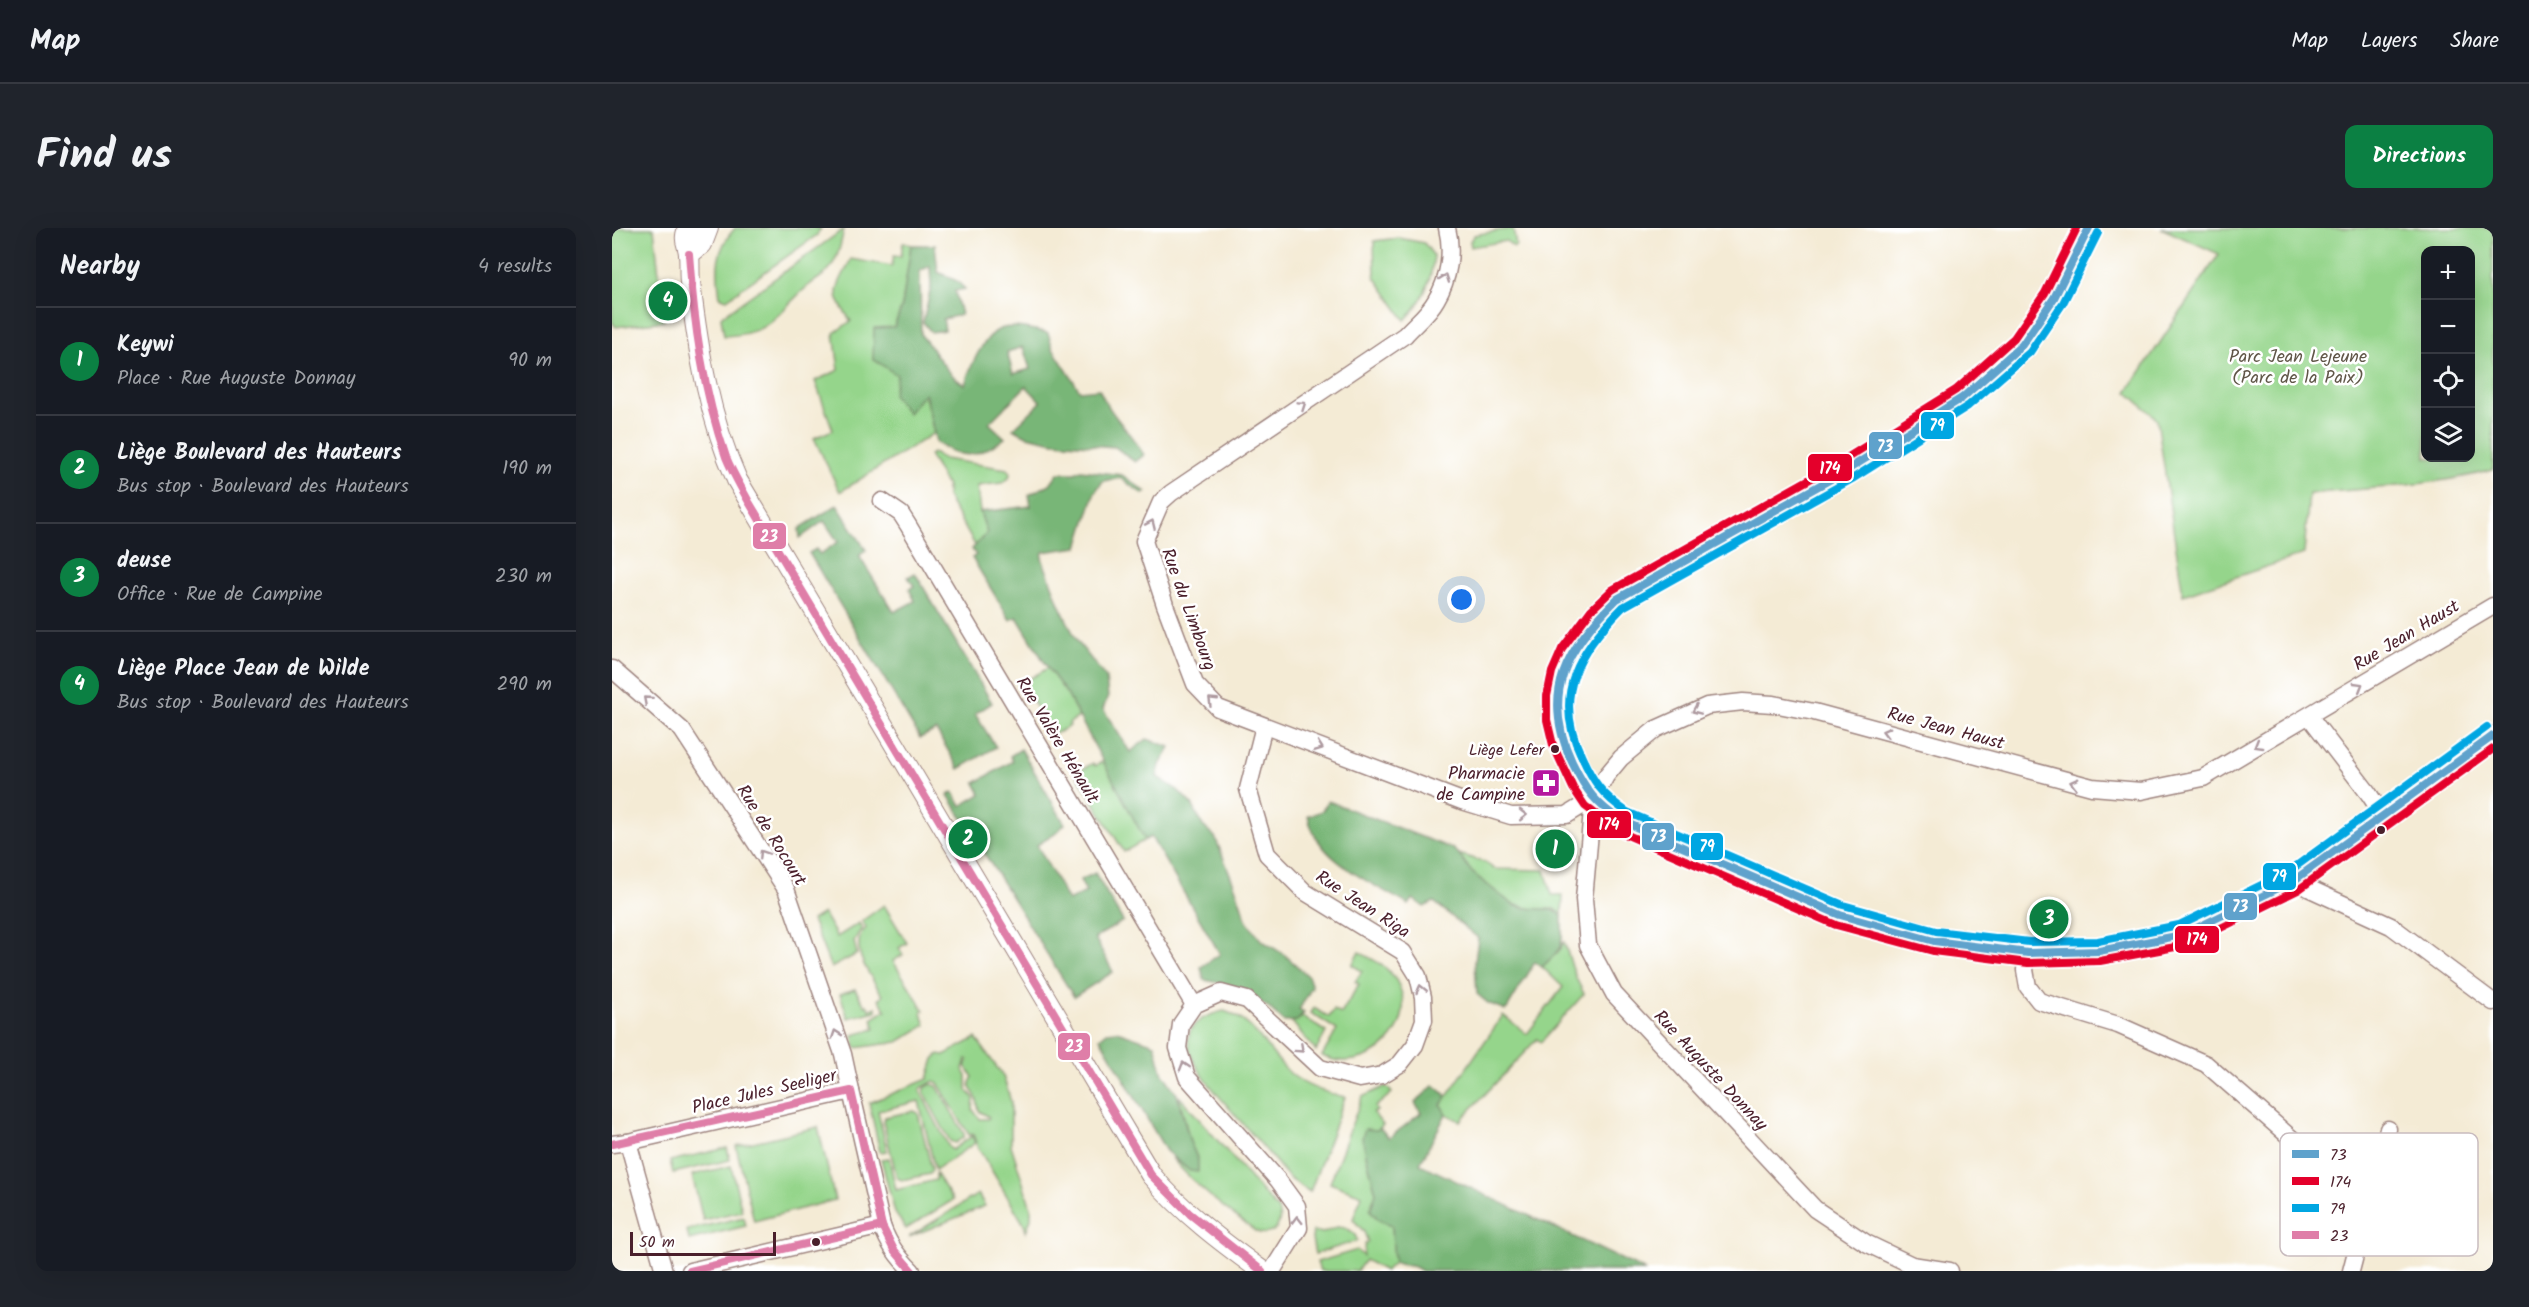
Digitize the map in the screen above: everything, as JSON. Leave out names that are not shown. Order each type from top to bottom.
[{"type":"street","points":[[688,228],[684,243],[689,254],[693,307],[706,389],[728,459],[749,502],[1151,1175],[1191,1216],[1262,1271]]},
{"type":"street","points":[[689,254],[702,244],[708,228]]},
{"type":"street","name":"Rue du Limbourg","points":[[1447,228],[1450,242],[1448,271],[1436,301],[1405,335],[1171,493],[1161,502],[1144,541],[1195,684],[1218,708],[1462,801],[1511,816],[1567,815],[1593,799]]},
{"type":"street","points":[[2089,228],[2054,298],[2022,345],[1962,398],[1846,470],[1617,599],[1596,619],[1578,641],[1565,665],[1557,693],[1557,720],[1563,748],[1593,799],[1622,821],[1840,915],[1934,941],[2028,953],[2099,951],[2182,935],[2293,881],[2493,736]]},
{"type":"street","name":"Rue Valère Hénault","points":[[882,501],[901,514],[908,525],[1194,1005]]},
{"type":"street","name":"Rue Jean Haust","points":[[1593,799],[1606,776],[1621,758],[1656,729],[1707,706],[1743,702],[1793,708],[2092,787],[2141,791],[2203,778],[2493,606]]},
{"type":"street","name":"Rue de Rocourt","points":[[612,669],[682,730],[786,889],[843,1054],[851,1091]]},
{"type":"street","points":[[2309,716],[2384,817]]},
{"type":"street","name":"Rue Jean Riga","points":[[1194,1005],[1221,993],[1247,1000],[1320,1068],[1360,1079],[1382,1075],[1400,1064],[1415,1045],[1424,1020],[1423,997],[1418,976],[1403,952],[1305,892],[1267,854],[1248,789],[1264,726]]},
{"type":"street","name":"Rue Auguste Donnay","points":[[1593,799],[1584,899],[1588,945],[1614,994],[1815,1209],[1866,1243],[1912,1265],[1950,1271]]},
{"type":"street","points":[[2293,881],[2391,926],[2493,1002]]},
{"type":"street","points":[[2028,953],[2025,970],[2028,987],[2039,1001],[2118,1025],[2206,1064],[2285,1133]]},
{"type":"street","points":[[1194,1005],[1181,1024],[1178,1048],[1187,1077],[1278,1180],[1297,1206],[1299,1228],[1272,1271]]},
{"type":"street","name":"Place Jules Seeliger","points":[[664,1271],[620,1143],[851,1091],[882,1227],[899,1259],[912,1271]]},
{"type":"street","points":[[2387,1133],[2388,1129]]},
{"type":"street","points":[[690,1271],[882,1227]]},
{"type":"street","points":[[2351,1271],[2355,1256]]},
{"type":"green space","points":[[612,228],[654,228],[664,321],[616,327],[612,322]]},
{"type":"green space","points":[[735,228],[821,228],[817,235],[727,299],[720,297],[718,261],[728,236]]},
{"type":"green space","points":[[1513,228],[1516,245],[1514,247],[1506,241],[1471,247],[1470,241],[1474,235]]},
{"type":"green space","name":"Parc Jean Lejeune (Parc de la Paix)","points":[[2161,228],[2493,228],[2493,470],[2448,480],[2309,494],[2304,554],[2183,595],[2157,419],[2127,392],[2219,254]]},
{"type":"green space","points":[[844,229],[833,264],[780,314],[763,327],[753,331],[724,336],[721,317]]},
{"type":"green space","points":[[1399,238],[1424,243],[1434,256],[1425,291],[1417,306],[1405,320],[1375,277],[1374,241]]},
{"type":"green space","points":[[903,242],[911,245],[902,306],[894,327],[873,359],[898,375],[908,412],[924,393],[934,433],[840,492],[814,438],[833,430],[815,381],[839,370],[834,333],[851,321],[837,297],[837,291],[851,259],[892,266],[894,255],[901,256]]},
{"type":"green space","points":[[911,245],[935,245],[938,272],[957,281],[965,289],[955,291],[961,315],[943,319],[945,330],[931,332],[923,322],[931,287],[930,266],[920,271],[921,335],[952,375],[965,385],[973,362],[988,338],[1000,329],[1018,327],[1048,333],[1053,349],[1080,391],[1099,389],[1109,407],[1144,455],[1135,462],[1115,447],[1054,442],[1027,436],[1013,429],[1041,402],[1026,386],[989,423],[1005,438],[971,455],[963,455],[936,442],[925,393],[908,413],[893,395],[897,375],[873,359],[874,328],[894,327],[902,306]],"holes":[[[1023,347],[1030,369],[1013,374],[1007,352]]]},
{"type":"green space","points":[[933,453],[944,459],[1007,469],[1010,473],[1009,478],[1002,483],[977,486],[980,512],[987,533],[976,547],[947,497],[947,486],[929,455]]},
{"type":"green space","points":[[1081,470],[1122,475],[1146,492],[1143,494],[1120,478],[1103,481],[1095,492],[1078,547],[1043,552],[1042,558],[1059,604],[1077,641],[1106,678],[1108,697],[1103,709],[1130,752],[1147,739],[1170,747],[1160,765],[1157,777],[1178,790],[1193,806],[1203,826],[1215,837],[1247,922],[1261,940],[1285,955],[1308,976],[1312,987],[1299,1010],[1304,1013],[1297,1021],[1284,1022],[1257,999],[1227,985],[1204,980],[1201,967],[1220,954],[1151,837],[1145,840],[1067,694],[1017,617],[1010,620],[972,558],[976,555],[972,549],[987,533],[980,512],[1031,506],[1029,495],[1050,484],[1058,473],[1075,473]]},
{"type":"green space","points":[[837,505],[866,550],[859,556],[894,612],[915,601],[909,589],[914,586],[908,577],[915,573],[992,703],[975,714],[996,747],[959,769],[936,730],[920,738],[809,553],[816,549],[820,554],[838,542],[824,521],[800,538],[799,529]]},
{"type":"green space","points":[[1048,668],[1067,694],[1079,717],[1069,723],[1070,726],[1053,735],[1022,683]]},
{"type":"green space","points":[[1021,749],[1065,824],[1055,834],[1037,845],[1068,901],[1086,892],[1080,880],[1095,873],[1123,921],[1095,938],[1113,972],[1074,997],[948,795],[953,792],[961,806],[981,794],[975,783],[1013,761],[1010,756]]},
{"type":"green space","points":[[1104,761],[1145,840],[1124,852],[1076,773],[1093,763],[1095,766]]},
{"type":"green space","points":[[1328,801],[1453,849],[1473,873],[1518,907],[1551,910],[1562,915],[1562,939],[1559,949],[1542,967],[1535,962],[1507,1009],[1488,1003],[1477,994],[1475,962],[1478,938],[1434,902],[1424,907],[1413,899],[1409,905],[1348,870],[1322,846],[1313,832],[1308,816],[1322,811]]},
{"type":"green space","points":[[1459,854],[1486,863],[1494,869],[1545,870],[1552,895],[1563,895],[1562,915],[1555,909],[1532,909],[1512,904],[1472,873]]},
{"type":"green space","points":[[884,905],[907,943],[899,948],[903,955],[893,961],[924,1010],[921,1012],[926,1025],[898,1042],[856,1048],[853,1035],[875,1029],[872,1019],[886,1010],[879,999],[883,996],[863,962],[859,944],[866,928],[862,921]]},
{"type":"green space","points":[[823,913],[837,937],[859,923],[862,928],[854,941],[857,954],[831,968],[812,920]]},
{"type":"green space","points":[[1564,942],[1584,994],[1541,1042],[1537,1039],[1460,1121],[1446,1114],[1441,1105],[1503,1015],[1527,1034],[1563,987],[1542,967],[1557,953]]},
{"type":"green space","points":[[1359,952],[1379,963],[1393,975],[1402,997],[1402,1014],[1397,1030],[1387,1043],[1373,1053],[1357,1059],[1340,1061],[1322,1056],[1337,1030],[1311,1013],[1314,1008],[1329,1017],[1334,1010],[1341,1014],[1359,984],[1355,982],[1362,971],[1352,965]]},
{"type":"green space","points":[[855,989],[865,1006],[867,1005],[870,1010],[876,1007],[876,1011],[848,1018],[840,994]]},
{"type":"green space","points":[[1224,1011],[1245,1022],[1297,1079],[1316,1089],[1345,1097],[1310,1192],[1290,1179],[1212,1088],[1192,1058],[1188,1043],[1191,1030],[1202,1019]]},
{"type":"green space","points":[[1303,1017],[1326,1032],[1316,1051],[1292,1022]]},
{"type":"green space","points":[[1117,1031],[1155,1044],[1162,1072],[1177,1094],[1190,1142],[1198,1160],[1198,1172],[1190,1171],[1166,1151],[1100,1038],[1107,1032]]},
{"type":"green space","points":[[976,1038],[1003,1076],[1011,1103],[1011,1145],[1031,1208],[1031,1218],[1026,1232],[1025,1226],[977,1146],[973,1134],[969,1135],[938,1083],[934,1081],[921,1088],[920,1091],[949,1147],[952,1150],[972,1136],[975,1143],[935,1170],[919,1101],[878,1111],[887,1151],[880,1152],[869,1103],[928,1079],[934,1059],[939,1054],[944,1055]],"holes":[[[966,1059],[968,1060],[965,1066],[973,1077],[970,1087],[976,1097],[979,1111],[989,1117],[988,1119],[980,1119],[973,1110],[974,1098],[967,1090],[967,1076],[963,1069]]]},
{"type":"green space","points":[[931,1084],[937,1086],[964,1134],[964,1137],[955,1143],[950,1141],[924,1093],[925,1088]]},
{"type":"green space","points":[[1434,1085],[1447,1096],[1441,1105],[1446,1114],[1420,1164],[1646,1271],[1422,1271],[1415,1267],[1394,1263],[1392,1225],[1379,1220],[1370,1210],[1376,1193],[1362,1138],[1365,1129],[1380,1128],[1389,1138],[1421,1113],[1415,1103]]},
{"type":"green space","points":[[1386,1086],[1392,1093],[1375,1107],[1377,1111],[1373,1113],[1383,1125],[1377,1130],[1366,1155],[1376,1193],[1370,1210],[1379,1220],[1392,1225],[1394,1263],[1385,1271],[1365,1260],[1357,1271],[1320,1271],[1317,1262],[1357,1250],[1363,1256],[1365,1243],[1368,1242],[1364,1232],[1353,1219],[1362,1195],[1330,1183],[1362,1097]]},
{"type":"green space","points":[[1179,1096],[1278,1210],[1279,1222],[1274,1230],[1266,1233],[1255,1231],[1200,1187],[1171,1157],[1190,1171],[1198,1160],[1190,1142]]},
{"type":"green space","points":[[914,1111],[918,1113],[932,1170],[930,1174],[902,1180],[897,1178],[883,1121],[885,1117]]},
{"type":"green space","points":[[818,1127],[835,1200],[754,1221],[736,1146]]},
{"type":"green space","points":[[727,1148],[730,1160],[673,1173],[670,1161]]},
{"type":"green space","points":[[889,1158],[896,1190],[936,1180],[936,1173],[953,1200],[906,1229],[895,1213],[881,1159]]},
{"type":"green space","points":[[731,1166],[742,1211],[703,1220],[692,1175]]},
{"type":"green space","points":[[978,1194],[985,1206],[909,1237]]},
{"type":"green space","points":[[744,1217],[746,1226],[689,1240],[687,1230]]},
{"type":"green space","points":[[1337,1227],[1350,1230],[1357,1241],[1315,1254],[1313,1231],[1323,1233]]},
{"type":"transit line","name":"174","points":[[2077,228],[2045,293],[2014,338],[1956,390],[1842,461],[1612,590],[1591,610],[1562,649],[1552,672],[1547,696],[1547,720],[1553,745],[1573,788],[1585,806],[1618,831],[1836,925],[1933,951],[2028,963],[2100,961],[2186,945],[2298,890],[2493,749]]},
{"type":"transit line","name":"73","points":[[2089,228],[2054,298],[2022,345],[1962,398],[1847,470],[1617,599],[1599,618],[1572,654],[1563,673],[1558,714],[1572,762],[1592,796],[1622,821],[1840,915],[1934,941],[2028,953],[2099,951],[2182,935],[2293,881],[2493,736]]},
{"type":"transit line","name":"79","points":[[2098,233],[2063,303],[2030,352],[1968,406],[1852,479],[1623,607],[1607,623],[1583,657],[1575,675],[1570,693],[1569,712],[1581,755],[1599,787],[1627,812],[1843,905],[1936,931],[2029,942],[2098,941],[2179,925],[2288,872],[2487,727]]},
{"type":"transit line","name":"23","points":[[689,254],[697,331],[711,407],[726,457],[749,502],[1151,1175],[1190,1214],[1262,1271]]},
{"type":"transit line","name":"23","points":[[612,1144],[851,1091],[882,1226],[894,1250],[912,1271]]},
{"type":"transit line","name":"23","points":[[690,1271],[882,1226]]},
{"type":"place","name":"Liège Place Jean de Wilde","points":[[668,301]]},
{"type":"place","name":"Liège Lefer","points":[[1555,749]]},
{"type":"place","name":"Pharmacie de Campine","points":[[1546,783]]},
{"type":"place","name":"Liège Boulevard des Hauteurs","points":[[968,839]]},
{"type":"place","name":"Keywi","points":[[1555,849]]},
{"type":"place","name":"deuse","points":[[2049,919]]}]
